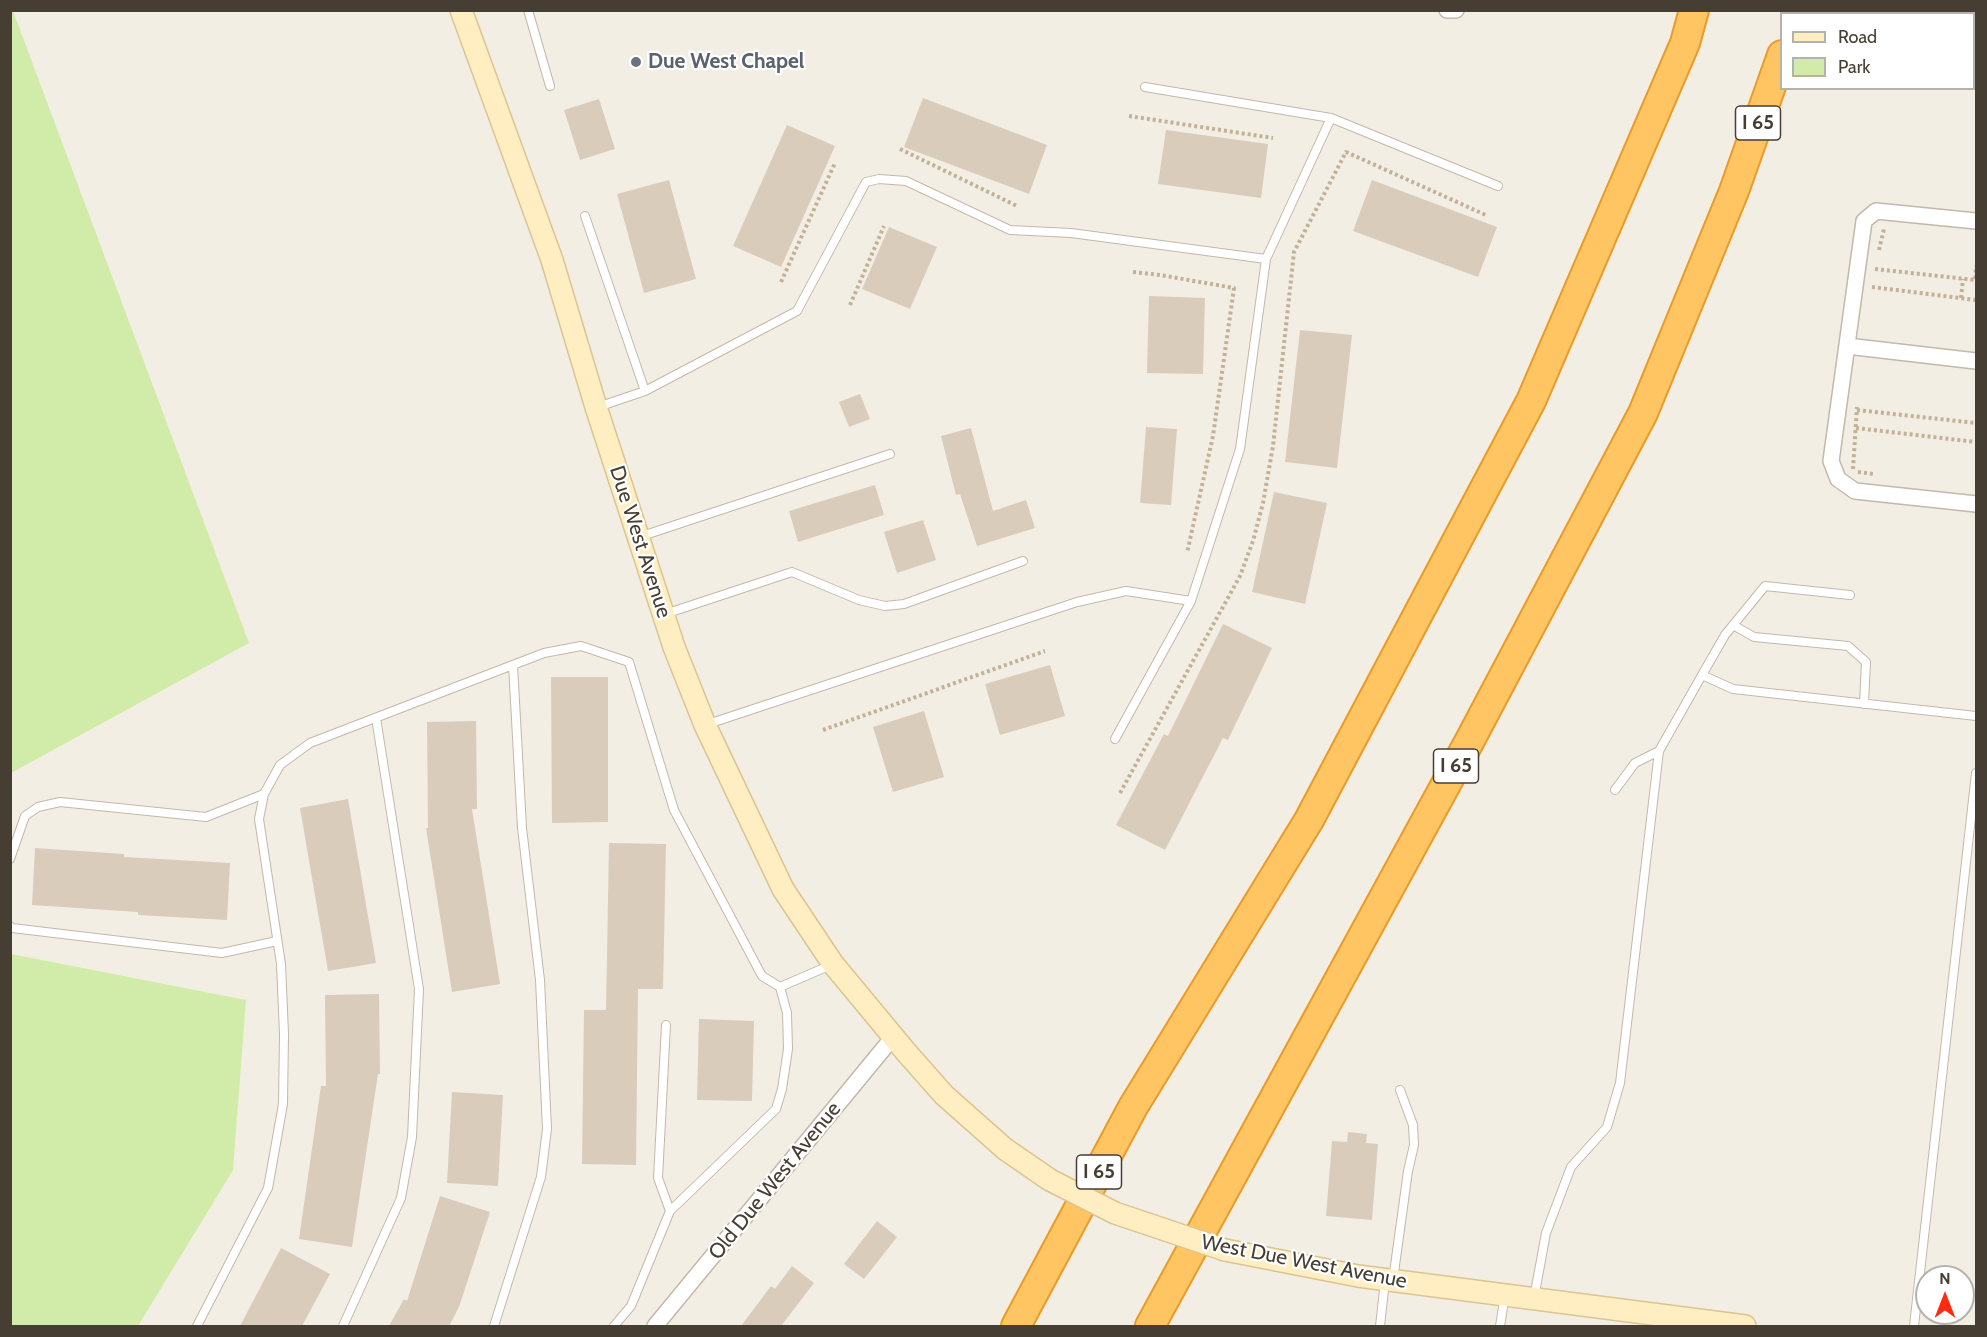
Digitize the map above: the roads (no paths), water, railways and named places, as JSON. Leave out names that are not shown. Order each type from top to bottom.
[{"type":"highway","name":"I 65","points":[[1016,1326],[1133,1107],[1309,820],[1531,401],[1685,43],[1694,10]]},
{"type":"highway","name":"I 65","points":[[1150,1326],[1469,742],[1643,412],[1734,192],[1780,61]]},
{"type":"main road","name":"Due West Avenue","points":[[461,10],[552,260],[596,408],[663,615],[705,725],[783,889],[833,964],[894,1036]]},
{"type":"main road","name":"West Due West Avenue","points":[[894,1036],[952,1103],[1005,1149],[1050,1180],[1115,1213],[1225,1250],[1389,1280],[1651,1317],[1745,1326]]},
{"type":"street","points":[[1447,10],[1456,10]]},
{"type":"street","points":[[1977,221],[1876,211],[1864,221],[1831,460],[1838,479],[1855,491],[1977,504]]},
{"type":"street","points":[[1847,346],[1977,361]]},
{"type":"street","name":"Old Due West Avenue","points":[[655,1326],[894,1036]]},
{"type":"lane","points":[[528,10],[550,86]]},
{"type":"lane","points":[[1145,87],[1331,118],[1498,186]]},
{"type":"lane","points":[[1115,739],[1191,601],[1240,449],[1266,258],[1331,118]]},
{"type":"lane","points":[[596,408],[645,391],[797,311],[866,182],[879,179],[906,181],[1010,230],[1071,233],[1266,258]]},
{"type":"lane","points":[[585,216],[645,391]]},
{"type":"lane","points":[[638,538],[890,454]]},
{"type":"lane","points":[[663,615],[792,572],[859,600],[885,606],[904,604],[1023,561]]},
{"type":"lane","points":[[1534,1299],[1546,1233],[1571,1167],[1607,1127],[1620,1083],[1659,752],[1733,625],[1765,586],[1850,595]]},
{"type":"lane","points":[[705,725],[1077,602],[1126,591],[1191,601]]},
{"type":"lane","points":[[1733,625],[1754,638],[1848,646],[1866,662],[1864,704]]},
{"type":"lane","points":[[197,1326],[268,1188],[283,1104],[284,1034],[280,964],[259,819],[264,794],[280,765],[310,743],[544,653],[581,646],[629,662],[674,810],[762,976],[780,987],[787,1013],[788,1049],[783,1089],[776,1109],[670,1211],[631,1306],[614,1326]]},
{"type":"lane","points":[[494,1326],[541,1177],[547,1129],[540,980],[522,828],[513,665]]},
{"type":"lane","points":[[1702,675],[1733,689],[1977,716]]},
{"type":"lane","points":[[343,1326],[401,1198],[412,1137],[419,989],[376,717]]},
{"type":"lane","points":[[1615,790],[1635,763],[1659,752]]},
{"type":"lane","points":[[1914,1326],[1977,773]]},
{"type":"lane","points":[[10,859],[25,816],[38,807],[60,802],[206,817],[264,794]]},
{"type":"lane","points":[[10,926],[24,930],[222,953],[277,941]]},
{"type":"lane","points":[[780,987],[833,964]]},
{"type":"lane","points":[[666,1025],[658,1178],[670,1211]]},
{"type":"lane","points":[[1380,1326],[1414,1145],[1413,1125],[1400,1090]]},
{"type":"lane","points":[[1500,1326],[1505,1295]]},
{"type":"place","name":"Due West Chapel","points":[[636,62]]}]
